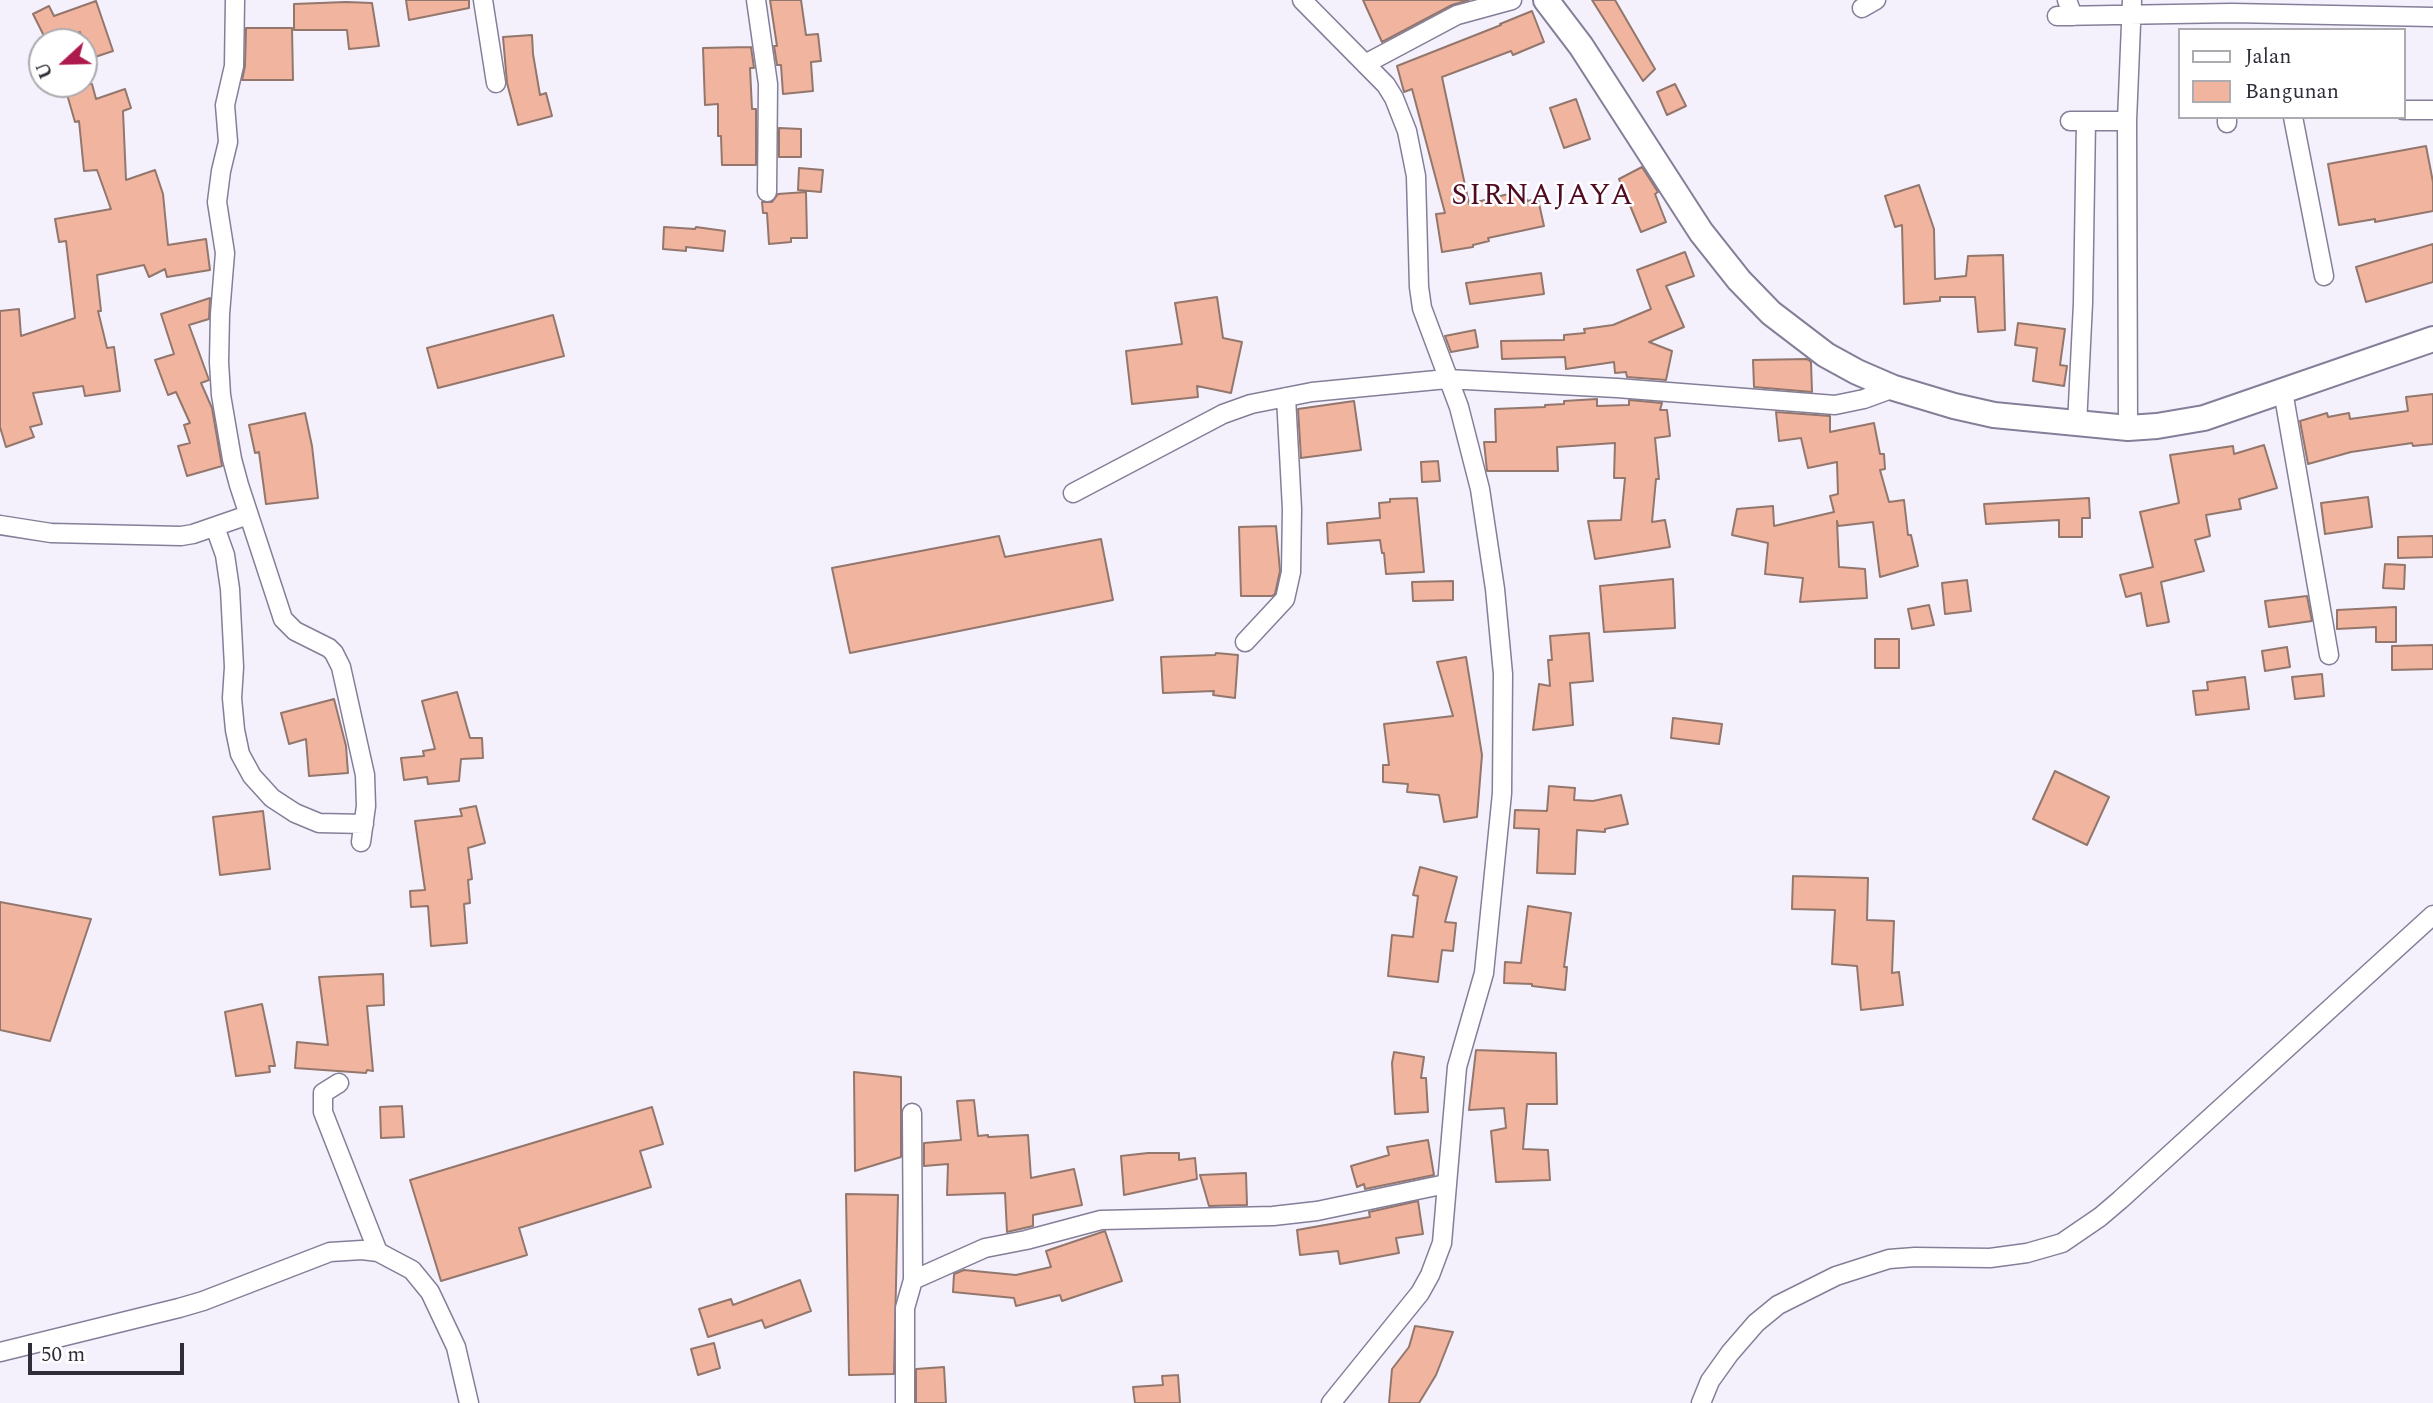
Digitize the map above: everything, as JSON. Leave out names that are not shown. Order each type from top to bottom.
[{"type":"street","points":[[235,0],[233,66],[225,105],[228,142],[220,171],[217,202],[225,253],[219,362],[221,396],[232,459],[284,619],[295,631],[329,648],[341,667],[365,775],[366,806],[361,842]]},
{"type":"street","points":[[483,0],[496,83]]},
{"type":"street","points":[[756,0],[768,84],[767,192]]},
{"type":"street","points":[[1302,0],[1386,85],[1394,98],[1413,153],[1422,308],[1466,431],[1479,489],[1503,674],[1501,806],[1484,973],[1479,999],[1457,1067],[1442,1243],[1430,1275],[1405,1313],[1331,1403]]},
{"type":"street","points":[[1365,64],[1457,15],[1512,0]]},
{"type":"street","points":[[1546,0],[1581,46],[1702,232],[1739,280],[1770,313],[1826,355],[1894,388],[1994,415],[2128,428],[2180,424],[2433,339]]},
{"type":"street","points":[[2066,11],[2132,8],[2232,22],[2433,17]]},
{"type":"street","points":[[2128,428],[2127,121],[2132,8]]},
{"type":"street","points":[[2405,110],[2433,110]]},
{"type":"street","points":[[2293,119],[2324,276]]},
{"type":"street","points":[[2077,425],[2083,303],[2078,121],[2127,121]]},
{"type":"street","points":[[1073,493],[1223,415],[1251,404],[1311,392],[1447,379],[1617,388],[1835,405],[1864,399],[1894,388]]},
{"type":"street","points":[[2283,391],[2329,655]]},
{"type":"street","points":[[1245,642],[1285,598],[1291,572],[1292,509],[1286,397]]},
{"type":"street","points":[[0,525],[51,533],[181,536],[248,515]]},
{"type":"street","points":[[215,527],[225,555],[230,589],[234,653],[232,698],[240,754],[252,776],[272,798],[295,813],[319,823],[364,824]]},
{"type":"street","points":[[1701,1403],[1710,1381],[1756,1323],[1778,1305],[1836,1276],[1889,1259],[1915,1256],[1990,1258],[2037,1251],[2062,1243],[2120,1200],[2433,915]]},
{"type":"street","points":[[339,1083],[323,1093],[323,1112],[378,1252]]},
{"type":"street","points":[[905,1403],[905,1308],[913,1280],[912,1113]]},
{"type":"street","points":[[913,1280],[985,1248],[1101,1220],[1306,1213],[1446,1184]]},
{"type":"street","points":[[0,1352],[203,1301],[330,1252],[362,1250],[378,1252],[412,1270],[430,1292],[456,1347],[469,1403]]},
{"type":"building","points":[[406,0],[469,0],[469,8],[409,20]]},
{"type":"building","points":[[770,0],[801,0],[806,35],[818,34],[821,61],[811,62],[813,91],[783,94],[781,65],[777,65],[774,46],[777,46]]},
{"type":"building","points":[[1363,0],[1469,0],[1452,5],[1382,42]]},
{"type":"building","points":[[1592,0],[1615,0],[1655,69],[1643,81]]},
{"type":"building","points":[[96,1],[113,51],[98,56],[98,28],[40,28],[33,14],[49,6],[54,16]]},
{"type":"building","points":[[372,3],[379,46],[349,49],[347,30],[294,30],[294,4]]},
{"type":"building","points":[[1532,11],[1544,42],[1513,55],[1511,51],[1442,77],[1469,204],[1524,190],[1527,201],[1538,199],[1544,226],[1488,238],[1489,241],[1473,247],[1442,252],[1436,214],[1445,213],[1412,89],[1404,92],[1397,66]]},
{"type":"building","points":[[246,28],[292,28],[293,80],[242,80]]},
{"type":"building","points":[[532,35],[540,95],[546,93],[552,116],[518,125],[507,83],[503,37]]},
{"type":"building","points":[[751,47],[754,68],[750,68],[752,109],[756,109],[756,165],[722,165],[718,104],[705,105],[703,48]]},
{"type":"building","points":[[1675,84],[1686,106],[1667,115],[1657,92]]},
{"type":"building","points":[[125,89],[131,108],[123,111],[126,180],[155,170],[163,194],[168,245],[206,239],[210,270],[167,277],[165,269],[149,277],[144,265],[97,275],[101,311],[98,311],[107,348],[114,347],[120,391],[85,396],[83,386],[33,393],[42,424],[30,427],[34,437],[6,447],[0,427],[0,311],[19,309],[21,336],[75,318],[66,241],[59,242],[55,219],[111,209],[97,170],[84,171],[79,121],[75,122],[68,98],[96,99]]},
{"type":"building","points":[[1576,99],[1590,139],[1564,148],[1550,108]]},
{"type":"building","points":[[779,128],[801,129],[801,157],[779,157]]},
{"type":"building","points":[[2426,146],[2433,182],[2433,211],[2375,222],[2375,219],[2339,225],[2328,164]]},
{"type":"building","points":[[1642,167],[1658,192],[1655,194],[1666,222],[1641,232],[1619,179]]},
{"type":"building","points":[[799,168],[823,170],[821,192],[798,190]]},
{"type":"building","points":[[1919,185],[1934,229],[1935,279],[1966,276],[1968,256],[2003,255],[2005,330],[1978,332],[1975,297],[1940,297],[1940,301],[1904,304],[1902,225],[1895,227],[1885,196]]},
{"type":"building","points":[[806,192],[807,238],[791,238],[791,242],[769,244],[767,213],[763,213],[762,202],[772,202],[778,194]]},
{"type":"building","points":[[664,227],[725,231],[723,251],[686,247],[686,251],[663,249]]},
{"type":"building","points":[[2433,244],[2433,282],[2366,302],[2356,267]]},
{"type":"building","points":[[1685,252],[1694,276],[1666,286],[1684,327],[1649,342],[1672,351],[1666,380],[1627,377],[1626,372],[1615,373],[1614,362],[1566,369],[1565,357],[1502,359],[1501,341],[1564,340],[1564,335],[1585,333],[1584,329],[1613,325],[1651,309],[1637,270]]},
{"type":"building","points":[[1541,273],[1544,294],[1470,304],[1466,283]]},
{"type":"building","points":[[1217,297],[1223,338],[1242,342],[1231,393],[1197,386],[1198,397],[1132,404],[1126,351],[1182,344],[1175,303]]},
{"type":"building","points":[[210,298],[209,319],[189,325],[209,380],[201,383],[212,408],[222,466],[187,476],[178,446],[190,443],[184,425],[190,423],[176,392],[168,395],[155,360],[174,354],[161,314]]},
{"type":"building","points":[[553,315],[564,356],[438,388],[427,348]]},
{"type":"building","points":[[2018,323],[2065,329],[2060,365],[2067,366],[2064,386],[2033,381],[2037,348],[2015,345]]},
{"type":"building","points":[[1475,330],[1478,347],[1451,352],[1445,336]]},
{"type":"building","points":[[1807,359],[1811,362],[1812,392],[1754,387],[1753,360]]},
{"type":"building","points":[[2433,394],[2433,444],[2413,446],[2412,443],[2351,452],[2308,464],[2300,421],[2327,413],[2328,417],[2349,413],[2350,419],[2408,411],[2406,397]]},
{"type":"building","points":[[1597,399],[1597,406],[1629,405],[1629,400],[1662,403],[1660,410],[1667,410],[1670,436],[1655,438],[1659,479],[1656,479],[1652,522],[1665,520],[1670,547],[1595,559],[1588,521],[1621,520],[1625,478],[1614,478],[1615,443],[1557,447],[1558,471],[1487,471],[1484,442],[1496,442],[1495,409],[1545,407],[1564,404],[1564,401]]},
{"type":"building","points":[[1354,401],[1361,450],[1301,458],[1298,409]]},
{"type":"building","points":[[1776,412],[1830,416],[1830,432],[1874,423],[1880,454],[1884,454],[1885,469],[1880,470],[1889,502],[1904,500],[1908,535],[1911,535],[1918,566],[1880,577],[1873,522],[1838,526],[1837,521],[1839,567],[1865,569],[1867,598],[1800,602],[1803,578],[1765,574],[1768,543],[1732,535],[1737,509],[1773,506],[1774,526],[1834,512],[1830,496],[1838,494],[1837,462],[1808,468],[1801,438],[1779,441]]},
{"type":"building","points":[[305,413],[318,498],[266,504],[259,452],[255,453],[249,425]]},
{"type":"building","points":[[2264,445],[2277,488],[2239,499],[2241,509],[2206,515],[2210,536],[2195,540],[2204,571],[2161,582],[2169,622],[2147,626],[2141,593],[2126,597],[2120,575],[2153,567],[2140,512],[2179,503],[2170,455],[2233,446],[2234,454]]},
{"type":"building","points":[[1438,461],[1440,481],[1422,482],[1421,462]]},
{"type":"building","points":[[2368,497],[2372,527],[2325,534],[2321,503]]},
{"type":"building","points":[[1417,498],[1424,572],[1386,574],[1380,540],[1328,544],[1327,523],[1380,518],[1379,503],[1390,502],[1390,499]]},
{"type":"building","points":[[2089,498],[2090,518],[2082,518],[2082,537],[2059,537],[2059,520],[1986,524],[1984,504]]},
{"type":"building","points":[[1276,526],[1280,571],[1275,594],[1241,596],[1239,527]]},
{"type":"building","points":[[999,536],[1005,557],[1101,539],[1113,600],[850,653],[832,568]]},
{"type":"building","points":[[2433,536],[2433,557],[2398,558],[2398,537]]},
{"type":"building","points":[[2385,564],[2405,565],[2404,589],[2383,588]]},
{"type":"building","points":[[1673,579],[1675,628],[1604,632],[1600,586]]},
{"type":"building","points":[[1967,580],[1971,611],[1945,614],[1942,583]]},
{"type":"building","points":[[1453,581],[1453,600],[1413,601],[1412,582]]},
{"type":"building","points":[[2307,596],[2312,621],[2269,627],[2265,601]]},
{"type":"building","points":[[1929,605],[1934,625],[1912,629],[1908,609]]},
{"type":"building","points":[[2396,607],[2396,642],[2376,642],[2376,627],[2337,629],[2337,610]]},
{"type":"building","points":[[1589,633],[1593,681],[1570,683],[1573,725],[1533,730],[1539,684],[1550,686],[1550,636]]},
{"type":"building","points":[[1875,639],[1899,639],[1899,668],[1875,668]]},
{"type":"building","points":[[2433,645],[2433,669],[2392,670],[2392,646]]},
{"type":"building","points":[[2287,647],[2290,667],[2265,671],[2262,651]]},
{"type":"building","points":[[1216,653],[1238,655],[1235,698],[1213,695],[1214,691],[1163,693],[1161,657]]},
{"type":"building","points":[[1466,657],[1482,755],[1477,817],[1444,822],[1439,795],[1407,792],[1408,784],[1383,782],[1383,765],[1389,765],[1384,724],[1453,716],[1437,662]]},
{"type":"building","points":[[2322,674],[2324,696],[2295,699],[2292,677]]},
{"type":"building","points":[[2245,677],[2249,709],[2196,715],[2193,691],[2208,690],[2207,682]]},
{"type":"building","points":[[457,692],[470,738],[482,738],[483,758],[461,759],[459,781],[428,784],[427,777],[404,780],[401,758],[424,756],[423,751],[435,749],[422,701]]},
{"type":"building","points":[[334,699],[346,746],[348,773],[309,776],[306,739],[289,744],[281,713]]},
{"type":"building","points":[[1673,718],[1722,724],[1719,744],[1671,738]]},
{"type":"building","points":[[2055,771],[2109,797],[2087,845],[2033,819]]},
{"type":"building","points":[[1549,786],[1575,788],[1574,800],[1593,801],[1621,795],[1628,824],[1605,829],[1605,832],[1577,830],[1575,874],[1537,873],[1539,829],[1514,828],[1515,810],[1547,811]]},
{"type":"building","points":[[476,806],[485,843],[468,848],[472,879],[468,880],[470,903],[464,904],[467,943],[431,946],[428,906],[411,907],[410,891],[425,890],[415,821],[462,816],[460,809]]},
{"type":"building","points":[[263,811],[270,869],[220,875],[213,817]]},
{"type":"building","points":[[1420,867],[1457,877],[1445,922],[1456,923],[1453,951],[1442,950],[1438,982],[1388,976],[1392,935],[1413,937],[1418,896],[1413,895]]},
{"type":"building","points":[[1793,876],[1868,878],[1867,920],[1894,921],[1892,973],[1899,972],[1903,1005],[1861,1010],[1857,966],[1832,964],[1835,910],[1792,909]]},
{"type":"building","points":[[0,902],[91,919],[50,1041],[0,1030]]},
{"type":"building","points":[[1528,906],[1571,913],[1564,967],[1567,967],[1565,990],[1532,984],[1504,983],[1505,962],[1521,963]]},
{"type":"building","points":[[383,974],[384,1005],[367,1006],[373,1071],[367,1070],[366,1073],[295,1068],[297,1042],[328,1045],[319,977]]},
{"type":"building","points":[[262,1004],[275,1066],[269,1066],[270,1072],[236,1076],[225,1012]]},
{"type":"building","points":[[1476,1050],[1556,1053],[1557,1104],[1527,1104],[1523,1149],[1548,1150],[1550,1180],[1496,1182],[1491,1131],[1506,1128],[1504,1108],[1469,1110]]},
{"type":"building","points":[[1394,1052],[1424,1057],[1421,1078],[1426,1078],[1428,1112],[1395,1114],[1392,1063]]},
{"type":"building","points":[[854,1072],[901,1077],[901,1157],[855,1171]]},
{"type":"building","points":[[974,1100],[978,1136],[1028,1135],[1031,1178],[1074,1169],[1082,1205],[1033,1215],[1033,1226],[1007,1232],[1005,1193],[947,1195],[948,1164],[924,1166],[924,1143],[961,1140],[957,1101]]},
{"type":"building","points":[[402,1106],[404,1137],[381,1138],[380,1107]]},
{"type":"building","points":[[652,1107],[663,1144],[640,1151],[651,1187],[519,1228],[527,1255],[441,1281],[410,1180]]},
{"type":"building","points":[[1428,1140],[1434,1175],[1365,1189],[1364,1184],[1357,1187],[1351,1166],[1389,1155],[1387,1147]]},
{"type":"building","points":[[1179,1153],[1179,1160],[1195,1158],[1197,1179],[1124,1195],[1121,1156]]},
{"type":"building","points":[[1246,1173],[1247,1205],[1209,1206],[1200,1175]]},
{"type":"building","points":[[846,1194],[898,1195],[894,1374],[849,1375]]},
{"type":"building","points":[[1418,1201],[1423,1234],[1396,1238],[1399,1253],[1340,1264],[1338,1251],[1300,1255],[1297,1230],[1370,1217],[1369,1212]]},
{"type":"building","points":[[1105,1231],[1122,1281],[1062,1301],[1060,1295],[1016,1306],[1014,1298],[953,1292],[954,1274],[964,1270],[1016,1275],[1051,1267],[1046,1251]]},
{"type":"building","points":[[800,1280],[811,1311],[765,1328],[762,1320],[708,1337],[699,1309],[731,1299],[733,1305]]},
{"type":"building","points":[[1415,1326],[1453,1332],[1436,1375],[1419,1403],[1389,1403],[1392,1369],[1409,1347]]},
{"type":"building","points":[[714,1343],[720,1368],[698,1375],[691,1349]]},
{"type":"building","points":[[944,1367],[946,1403],[916,1403],[916,1369]]},
{"type":"building","points":[[1178,1375],[1180,1403],[1135,1403],[1133,1387],[1163,1385],[1162,1376]]},
{"type":"district","name":"SIRNAJAYA","points":[[1543,198]]}]
